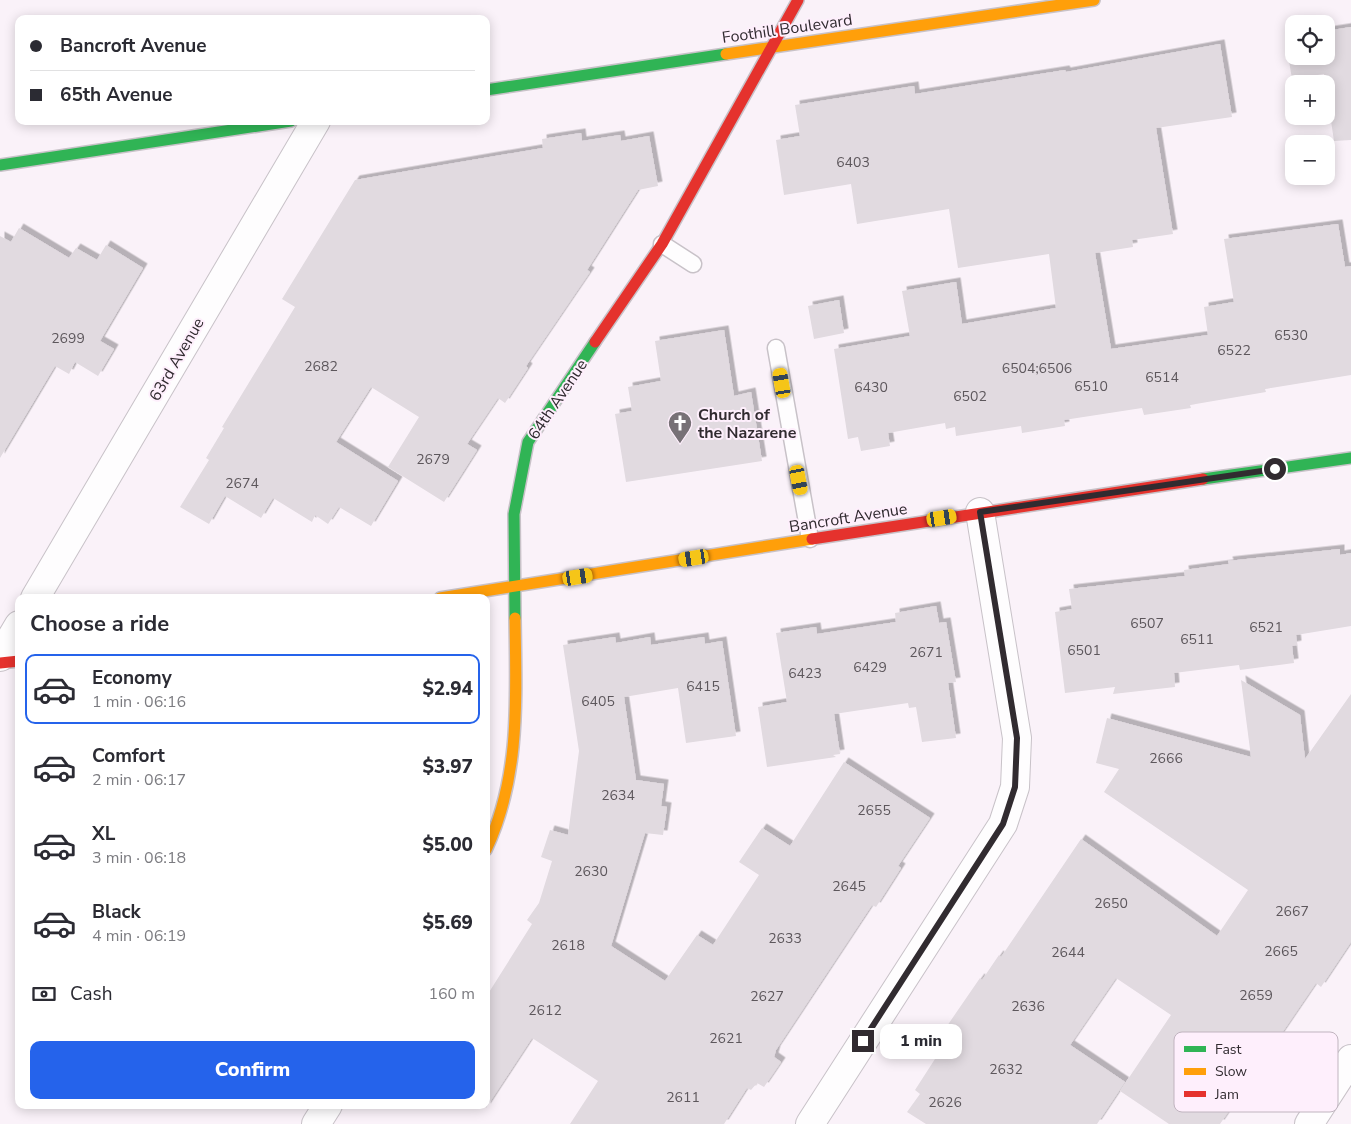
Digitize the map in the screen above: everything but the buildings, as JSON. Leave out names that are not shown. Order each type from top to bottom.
[{"type":"street","name":"64th Avenue","points":[[490,842],[496,829],[511,775],[516,731],[514,514],[528,442],[662,244],[798,0]]},
{"type":"street","name":"Foothill Boulevard","points":[[490,89],[1094,0]]},
{"type":"street","points":[[0,165],[265,125]]},
{"type":"street","name":"63rd Avenue","points":[[37,594],[314,125]]},
{"type":"street","name":"Bancroft Avenue","points":[[467,594],[980,512],[1351,458]]},
{"type":"street","points":[[810,1124],[1003,824],[1015,787],[1017,738],[980,512]]},
{"type":"street","points":[[0,658],[15,632]]},
{"type":"street","points":[[0,663],[15,661]]},
{"type":"street","points":[[1338,1079],[1351,1059]]},
{"type":"street","points":[[1309,1124],[1317,1112]]},
{"type":"lane","points":[[662,244],[692,264]]},
{"type":"lane","points":[[776,348],[810,539]]},
{"type":"traffic: fast","points":[[490,89],[726,54]]},
{"type":"traffic: fast","points":[[0,165],[265,125]]},
{"type":"traffic: fast","points":[[515,618],[514,514],[528,442],[595,342]]},
{"type":"traffic: fast","points":[[1203,479],[1351,458]]},
{"type":"traffic: slow","points":[[726,54],[1094,0]]},
{"type":"traffic: slow","points":[[465,594],[812,539]]},
{"type":"traffic: slow","points":[[490,840],[505,794],[511,765],[516,677],[515,618]]},
{"type":"traffic: jam","points":[[595,342],[662,244],[798,0]]},
{"type":"traffic: jam","points":[[812,539],[1203,479]]},
{"type":"traffic: jam","points":[[0,663],[15,661]]},
{"type":"place","name":"Church of the Nazarene","points":[[680,444]]},
{"type":"route","points":[[863,1041],[1003,824],[1015,787],[1017,738],[980,512],[1275,469]]}]
